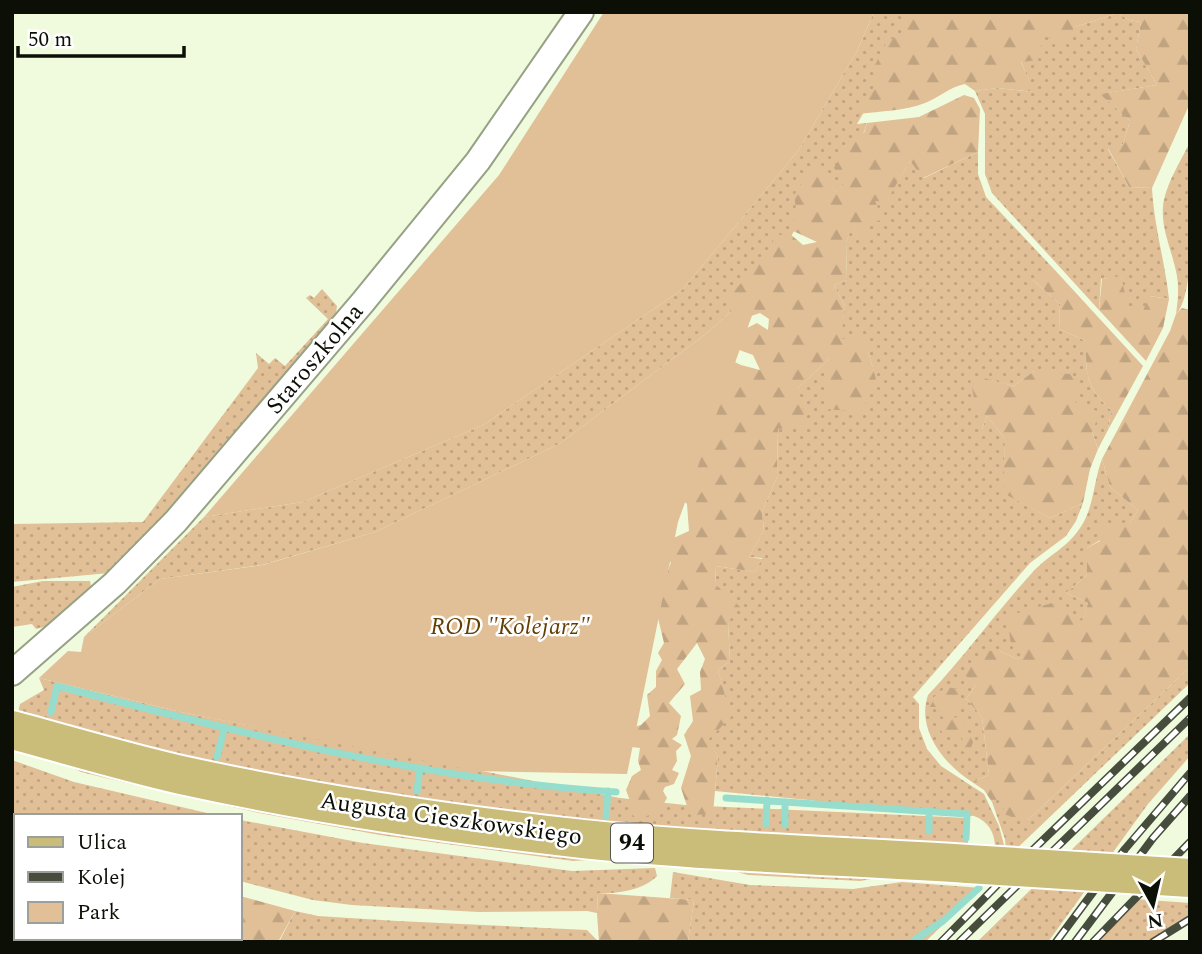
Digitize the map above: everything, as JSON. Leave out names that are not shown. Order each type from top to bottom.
[{"type":"main road","name":"Augusta Cieszkowskiego","points":[[12,730],[179,774],[332,804],[447,822],[583,839],[669,846],[1190,878]]},
{"type":"street","name":"Staroszkolna","points":[[12,673],[115,583],[185,511],[363,302],[478,161],[581,12]]},
{"type":"green space","points":[[604,12],[874,12],[857,51],[798,151],[683,289],[483,425],[303,502],[204,517],[499,175]]},
{"type":"green space","points":[[874,12],[922,12],[857,124],[867,123],[846,183],[835,192],[826,177],[764,282],[707,333],[559,444],[375,532],[262,565],[160,579],[84,637],[204,517],[303,502],[483,425],[683,289],[798,151],[857,51]]},
{"type":"green space","points":[[913,12],[1190,12],[1190,103],[1152,188],[1129,187],[1108,148],[1123,144],[1130,121],[1100,94],[1157,85],[1136,49],[1141,22],[1129,20],[1118,13],[1075,27],[1060,46],[1043,34],[1038,60],[1021,62],[1034,92],[997,88],[975,91],[965,84],[917,106],[859,114],[877,82],[873,69],[887,41],[904,34],[902,23]]},
{"type":"green space","points":[[1118,13],[1129,20],[1141,22],[1136,49],[1157,85],[1101,94],[1130,121],[1123,144],[1108,149],[1129,187],[1152,188],[1169,299],[1150,296],[1143,312],[1127,307],[1121,277],[1101,279],[1099,310],[992,193],[985,174],[985,114],[975,91],[997,88],[1033,92],[1021,61],[1043,33],[1075,27]]},
{"type":"green space","points":[[964,95],[974,98],[980,109],[978,152],[923,178],[910,161],[886,202],[875,201],[883,220],[869,222],[868,242],[858,240],[854,224],[846,242],[847,280],[834,285],[845,307],[841,339],[869,336],[868,352],[876,378],[862,412],[825,409],[824,383],[830,358],[797,389],[807,424],[778,429],[777,477],[762,512],[764,530],[749,557],[762,559],[755,572],[716,566],[715,584],[740,607],[728,622],[730,661],[718,670],[731,717],[707,741],[718,756],[713,814],[690,815],[681,788],[691,756],[684,735],[693,721],[690,696],[701,690],[700,672],[705,659],[697,643],[677,669],[685,684],[669,703],[681,716],[677,735],[672,739],[682,745],[676,751],[677,761],[672,770],[679,773],[674,784],[665,787],[663,791],[667,798],[659,812],[637,819],[628,811],[632,806],[626,790],[632,776],[641,770],[638,761],[640,748],[631,747],[634,727],[641,725],[650,716],[647,695],[656,687],[656,671],[662,660],[658,653],[664,643],[658,618],[671,562],[658,560],[669,540],[689,531],[687,504],[678,496],[724,357],[760,370],[753,355],[734,348],[739,332],[757,323],[768,330],[769,319],[760,313],[739,320],[727,300],[770,248],[775,236],[789,233],[803,245],[817,242],[791,230],[796,209],[794,195],[818,159],[835,192],[845,183],[834,168],[854,134],[864,133],[867,123],[919,117]]},
{"type":"green space","points":[[1190,142],[1190,259],[1183,302],[1176,314],[1178,281],[1164,224],[1163,207],[1170,182]]},
{"type":"green space","points":[[978,152],[978,174],[986,197],[1053,268],[1033,280],[1060,304],[1059,329],[1086,341],[1089,379],[1096,394],[1111,410],[1108,430],[1098,449],[1092,432],[1075,403],[1034,371],[1014,386],[970,375],[982,429],[987,416],[1005,439],[1004,493],[1050,518],[1083,503],[1066,536],[1030,563],[913,697],[919,704],[919,728],[927,749],[941,766],[984,794],[999,826],[1004,845],[1003,851],[995,852],[991,830],[974,816],[715,791],[718,756],[706,741],[730,716],[718,670],[730,661],[728,622],[715,584],[716,566],[755,572],[762,558],[749,557],[764,530],[762,512],[777,477],[778,429],[797,389],[831,357],[876,378],[868,352],[840,339],[845,307],[834,285],[847,280],[846,242],[854,222],[858,239],[869,222],[875,201],[886,201],[910,161],[924,178]]},
{"type":"green space","points":[[1053,268],[1143,366],[1108,430],[1111,410],[1096,394],[1089,379],[1086,341],[1059,329],[1060,304],[1032,279]]},
{"type":"green space","points":[[1121,276],[1128,307],[1143,311],[1149,296],[1169,299],[1163,328],[1146,361],[1099,310],[1102,279]]},
{"type":"green space","name":"ROD \"Kolejarz\"","points":[[764,282],[678,522],[627,774],[475,771],[181,712],[39,678],[68,651],[81,652],[84,637],[160,579],[263,565],[375,532],[559,444],[707,333]]},
{"type":"green space","points":[[322,289],[337,306],[335,321],[163,521],[109,573],[12,582],[12,524],[143,522],[258,368],[256,353],[269,364],[275,358],[285,366],[328,319],[306,298],[310,295],[314,298]]},
{"type":"green space","points":[[1182,308],[1190,310],[1190,667],[1028,820],[1006,815],[999,799],[992,802],[984,790],[972,782],[989,775],[982,717],[966,699],[976,685],[965,675],[981,651],[1000,651],[1017,659],[1023,657],[1011,645],[1007,616],[1052,603],[1082,621],[1088,603],[1066,593],[1087,575],[1087,548],[1100,541],[1097,526],[1130,522],[1138,510],[1110,487],[1102,459],[1170,331],[1176,314]]},
{"type":"green space","points":[[1034,371],[1070,374],[1081,389],[1075,403],[1100,412],[1092,432],[1098,449],[1090,469],[1083,503],[1050,518],[1003,493],[1005,439],[987,416],[981,431],[969,374],[1014,386]]},
{"type":"green space","points":[[1102,459],[1110,487],[1138,510],[1130,522],[1087,548],[1087,575],[1066,593],[1088,603],[1082,622],[1024,657],[1017,659],[1000,651],[966,699],[982,717],[989,775],[972,782],[952,766],[935,745],[926,721],[928,695],[1032,573],[1064,546],[1082,525]]},
{"type":"green space","points":[[43,581],[90,581],[92,592],[55,624],[36,629],[32,624],[12,627],[12,587]]},
{"type":"green space","points":[[1190,667],[1190,683],[1010,855],[1006,851],[1005,839],[992,802],[999,798],[1028,820]]},
{"type":"green space","points":[[39,678],[181,712],[620,798],[685,805],[968,818],[968,850],[774,841],[354,795],[17,718],[20,704],[44,690]]},
{"type":"green space","points":[[946,687],[959,689],[960,708],[951,717],[961,718],[973,742],[969,754],[962,751],[963,741],[960,734],[943,734],[939,727],[944,717],[939,716],[938,707],[930,707],[929,701]]},
{"type":"green space","points":[[1190,734],[1190,756],[1148,804],[1048,942],[977,942]]},
{"type":"green space","points":[[49,755],[629,857],[573,861],[380,835],[259,813],[81,772]]},
{"type":"green space","points":[[12,760],[74,782],[211,814],[15,814],[12,813]]},
{"type":"green space","points":[[242,820],[363,843],[572,871],[655,868],[657,876],[645,885],[630,890],[598,893],[597,913],[479,912],[352,905],[313,900],[242,882]]},
{"type":"green space","points":[[12,830],[14,940],[208,942],[12,942]]},
{"type":"green space","points":[[701,862],[902,874],[860,881],[748,875]]},
{"type":"green space","points":[[673,872],[750,885],[853,889],[902,882],[981,888],[925,942],[688,942],[694,900],[670,898]]},
{"type":"green space","points":[[598,893],[694,900],[688,942],[599,942]]},
{"type":"green space","points":[[242,897],[295,911],[278,942],[207,940],[242,940]]},
{"type":"green space","points":[[1135,899],[1190,903],[1190,914],[1146,942],[1098,942]]},
{"type":"green space","points":[[295,911],[318,916],[587,930],[599,942],[279,942]]},
{"type":"waterway","points":[[51,712],[57,686],[264,737],[404,766],[545,786],[616,792]]},
{"type":"waterway","points":[[217,757],[224,729]]},
{"type":"waterway","points":[[417,791],[420,768]]},
{"type":"waterway","points":[[606,816],[608,791]]},
{"type":"waterway","points":[[726,798],[967,814],[966,838]]},
{"type":"waterway","points":[[766,824],[767,800]]},
{"type":"waterway","points":[[785,802],[785,825]]},
{"type":"waterway","points":[[929,811],[929,831]]},
{"type":"waterway","points":[[913,941],[943,921],[979,888]]},
{"type":"railway","points":[[941,942],[1190,698]]},
{"type":"railway","points":[[959,942],[1190,718]]},
{"type":"railway","points":[[1056,942],[1125,849],[1190,773]]},
{"type":"railway","points":[[1075,942],[1153,838],[1190,796]]},
{"type":"railway","points":[[1093,942],[1190,842]]},
{"type":"railway","points":[[1153,942],[1190,919]]}]
